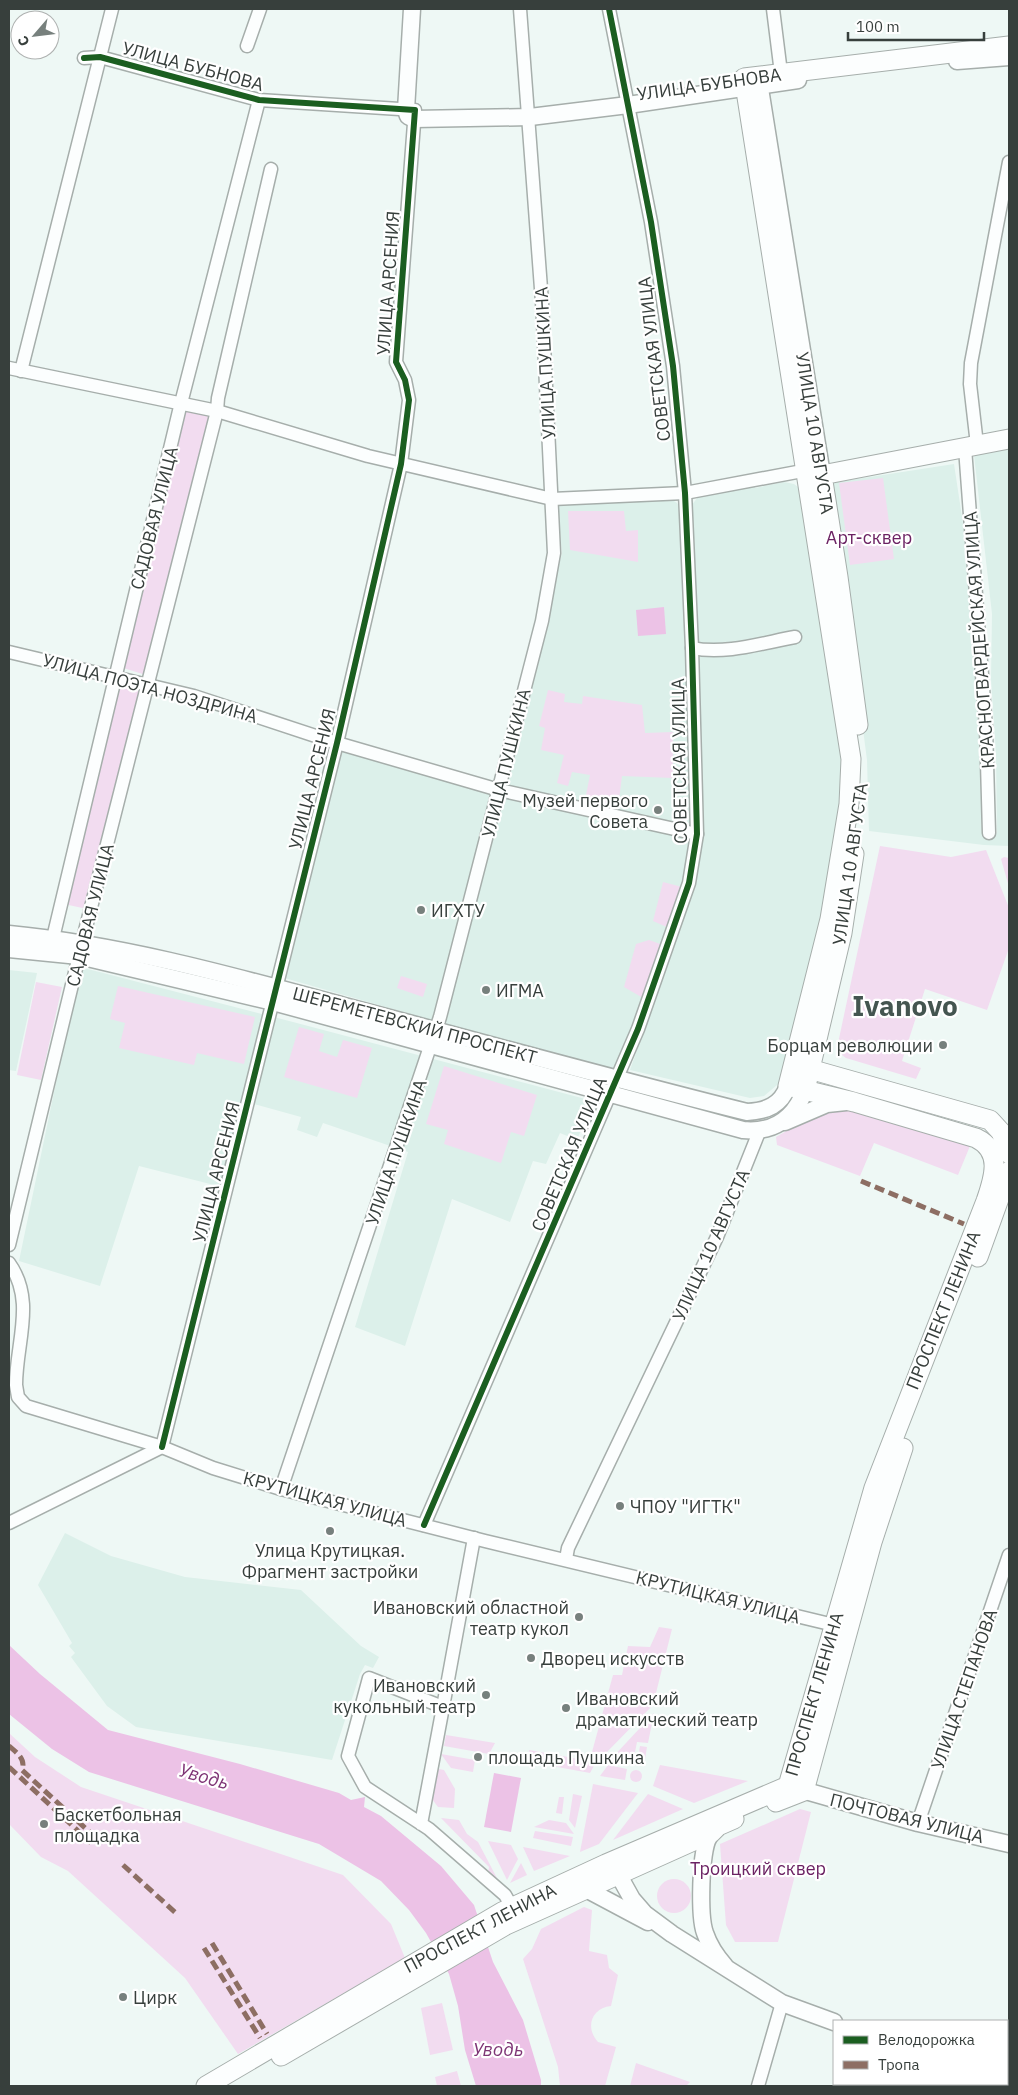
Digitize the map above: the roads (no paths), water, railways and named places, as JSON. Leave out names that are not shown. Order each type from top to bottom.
[{"type":"highway","name":"УЛИЦА БУБНОВА","points":[[752,82],[781,73],[1009,46]]},
{"type":"highway","name":"УЛИЦА 10 АВГУСТА","points":[[752,82],[816,471],[841,596],[862,756],[862,804],[842,933],[816,1045],[802,1067]]},
{"type":"highway","points":[[816,471],[971,442],[1009,439]]},
{"type":"highway","name":"УЛИЦА 10 АВГУСТА","points":[[796,1088],[802,1067],[828,932],[851,786],[850,759],[816,471]]},
{"type":"highway","points":[[816,1045],[820,1060],[837,1076]]},
{"type":"highway","points":[[802,1067],[990,1120],[1002,1132],[1009,1154]]},
{"type":"highway","name":"ПРОСПЕКТ ЛЕНИНА","points":[[796,1088],[854,1102],[984,1142],[993,1154],[995,1171],[1004,1181]]},
{"type":"highway","name":"ПРОСПЕКТ ЛЕНИНА","points":[[796,1788],[834,1625],[874,1488],[1004,1181]]},
{"type":"highway","name":"ПРОСПЕКТ ЛЕНИНА","points":[[507,1915],[586,1889],[614,1868],[711,1833],[718,1826],[796,1788],[900,1455],[1004,1181]]},
{"type":"highway","name":"ПРОСПЕКТ ЛЕНИНА","points":[[229,2086],[507,1915],[796,1788]]},
{"type":"highway","name":"ПРОСПЕКТ ЛЕНИНА","points":[[206,2086],[415,1970]]},
{"type":"main road","name":"УЛИЦА АРСЕНИЯ","points":[[411,113],[412,9]]},
{"type":"main road","name":"УЛИЦА АРСЕНИЯ","points":[[411,113],[421,9]]},
{"type":"main road","name":"УЛИЦА БУБНОВА","points":[[411,113],[529,111],[627,101],[752,82],[1009,56]]},
{"type":"main road","points":[[971,442],[1009,430]]},
{"type":"main road","name":"ШЕРЕМЕТЕВСКИЙ ПРОСПЕКТ","points":[[9,934],[53,938],[81,949],[274,995],[613,1087],[743,1130],[759,1132]]},
{"type":"main road","name":"ШЕРЕМЕТЕВСКИЙ ПРОСПЕКТ","points":[[9,949],[81,949]]},
{"type":"main road","name":"ШЕРЕМЕТЕВСКИЙ ПРОСПЕКТ","points":[[613,1087],[748,1112],[760,1112]]},
{"type":"main road","name":"УЛИЦА 10 АВГУСТА","points":[[760,1112],[778,1102],[796,1088]]},
{"type":"main road","name":"УЛИЦА 10 АВГУСТА","points":[[759,1132],[776,1125],[794,1111],[796,1088]]},
{"type":"main road","name":"ПРОСПЕКТ ЛЕНИНА","points":[[776,1125],[827,1104],[854,1102]]},
{"type":"main road","name":"ПОЧТОВАЯ УЛИЦА","points":[[796,1788],[918,1823],[1009,1844]]},
{"type":"main road","points":[[718,1826],[708,1837],[705,1850],[702,1922],[705,1934],[713,1949],[724,1964],[742,1980]]},
{"type":"main road","points":[[614,1868],[632,1899],[645,1914],[672,1934],[742,1980],[782,2003],[833,2022]]},
{"type":"main road","points":[[586,1889],[672,1934]]},
{"type":"street","points":[[112,9],[15,370],[182,402],[401,464],[552,499],[685,493],[816,471]]},
{"type":"street","points":[[247,46],[260,9]]},
{"type":"street","name":"УЛИЦА ПУШКИНА","points":[[281,1489],[434,1038],[542,621],[554,553],[529,111],[520,9]]},
{"type":"street","name":"СОВЕТСКАЯ УЛИЦА","points":[[424,1525],[652,995],[689,883],[697,834],[692,648],[685,493],[665,308],[652,222],[609,9]]},
{"type":"street","points":[[773,9],[781,73]]},
{"type":"street","name":"УЛИЦА БУБНОВА","points":[[84,58],[100,56],[259,100],[411,113]]},
{"type":"street","name":"САДОВАЯ УЛИЦА","points":[[53,938],[182,402],[259,100]]},
{"type":"street","name":"УЛИЦА АРСЕНИЯ","points":[[162,1447],[337,742],[401,464],[409,400],[405,380],[396,362],[411,113]]},
{"type":"street","name":"КРАСНОГВАРДЕЙСКАЯ УЛИЦА","points":[[989,833],[970,384],[971,363],[1009,162]]},
{"type":"street","name":"САДОВАЯ УЛИЦА","points":[[9,1245],[81,949],[217,411],[218,398],[271,169]]},
{"type":"street","points":[[692,648],[706,651],[739,648],[795,637]]},
{"type":"street","name":"УЛИЦА ПОЭТА НОЗДРИНА","points":[[9,652],[194,696],[337,742],[499,790],[697,834]]},
{"type":"street","name":"УЛИЦА 10 АВГУСТА","points":[[566,1560],[568,1548],[717,1237],[759,1132]]},
{"type":"street","name":"КРУТИЦКАЯ УЛИЦА","points":[[9,1263],[19,1280],[24,1301],[16,1385],[22,1404],[162,1447],[213,1468],[281,1489],[834,1625]]},
{"type":"street","points":[[9,1523],[162,1447]]},
{"type":"street","points":[[421,1824],[474,1538]]},
{"type":"street","name":"УЛИЦА СТЕПАНОВА","points":[[918,1823],[1007,1571],[1009,1555]]},
{"type":"street","points":[[442,1707],[369,1678],[348,1756],[365,1787],[421,1824],[505,1895],[507,1915]]},
{"type":"street","points":[[758,2086],[782,2003]]},
{"type":"water","points":[[664,607],[666,634],[638,636],[636,610]]},
{"type":"water","name":"Уводь","points":[[9,1645],[40,1674],[108,1730],[240,1764],[339,1793],[351,1800],[365,1797],[364,1807],[381,1816],[441,1866],[474,1905],[493,1962],[523,2020],[541,2080],[541,2086],[476,2086],[465,2050],[458,2006],[449,1974],[426,1933],[409,1910],[381,1881],[319,1844],[89,1772],[52,1749],[9,1714]]},
{"type":"water","points":[[494,1773],[521,1778],[511,1832],[484,1827]]},
{"type":"place","name":"Музей первого Совета","points":[[658,810]]},
{"type":"place","name":"ИГХТУ","points":[[421,910]]},
{"type":"place","name":"ИГМА","points":[[486,990]]},
{"type":"place","name":"Борцам революции","points":[[943,1045]]},
{"type":"place","name":"ЧПОУ \"ИГТК\"","points":[[620,1506]]},
{"type":"place","name":"Улица Крутицкая. Фрагмент застройки","points":[[330,1531]]},
{"type":"place","name":"Ивановский областной театр кукол","points":[[579,1617]]},
{"type":"place","name":"Дворец искусств","points":[[531,1658]]},
{"type":"place","name":"Ивановский кукольный театр","points":[[486,1695]]},
{"type":"place","name":"Ивановский драматический театр","points":[[566,1708]]},
{"type":"place","name":"площадь Пушкина","points":[[478,1757]]},
{"type":"place","name":"Баскетбольная площадка","points":[[44,1824]]},
{"type":"place","name":"Цирк","points":[[123,1997]]},
{"type":"district","name":"Ivanovo","points":[[905,1005]]},
{"type":"park label","name":"Арт-сквер","points":[[869,537]]},
{"type":"park label","name":"Троицкий сквер","points":[[758,1868]]}]
